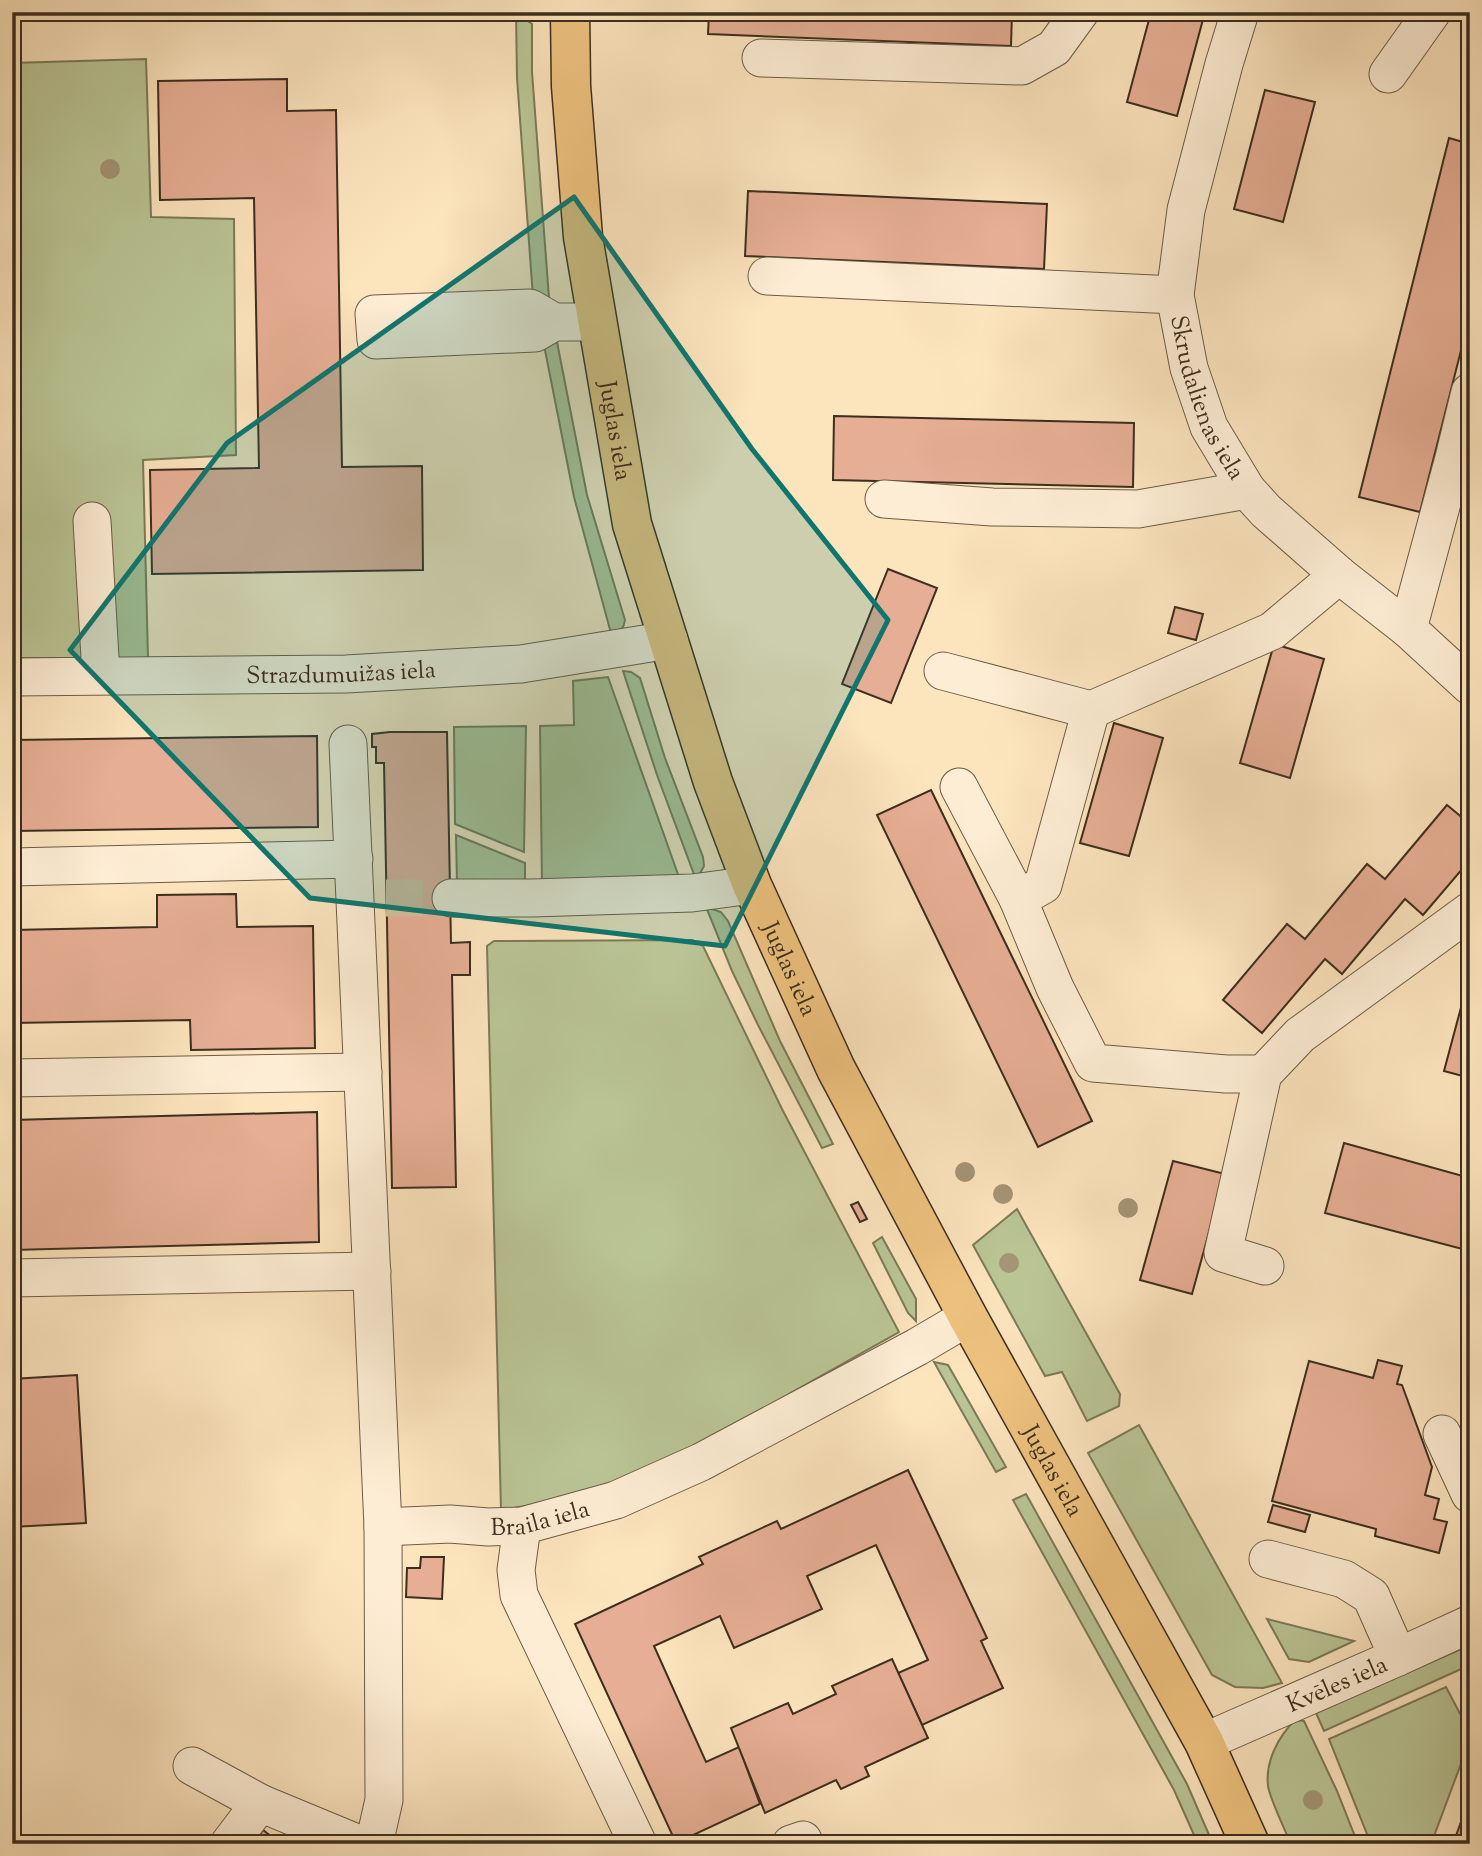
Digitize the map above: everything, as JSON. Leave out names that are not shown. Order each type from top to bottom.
[{"type":"main road","name":"Juglas iela","points":[[569,12],[571,86],[583,237],[632,524],[713,782],[752,885],[836,1069],[968,1317],[1205,1742],[1250,1844]]},
{"type":"street","points":[[761,58],[1022,66],[1054,48],[1080,12]]},
{"type":"street","name":"Skrudalienas iela","points":[[1240,12],[1186,210],[1175,295],[1189,368],[1209,427],[1247,490],[1266,512],[1339,575],[1408,629],[1470,686]]},
{"type":"street","points":[[1388,74],[1432,12]]},
{"type":"street","points":[[767,276],[1175,295]]},
{"type":"street","points":[[554,322],[596,322]]},
{"type":"street","points":[[1408,629],[1462,461],[1470,392]]},
{"type":"street","points":[[884,499],[992,507],[1138,509],[1247,490]]},
{"type":"street","points":[[92,521],[101,675]]},
{"type":"street","points":[[943,671],[1091,710],[1272,631],[1339,575]]},
{"type":"street","name":"Strazdumuižas iela","points":[[12,677],[346,674],[521,664],[668,640]]},
{"type":"street","points":[[1018,899],[1044,886],[1091,710]]},
{"type":"street","points":[[348,744],[354,859],[371,898],[363,1072],[372,1271],[386,1385],[383,1527],[384,1800],[374,1844]]},
{"type":"street","points":[[959,787],[1018,899],[1055,988],[1093,1063],[1226,1074],[1263,1074]]},
{"type":"street","points":[[12,867],[354,859]]},
{"type":"street","points":[[451,898],[692,893],[752,885]]},
{"type":"street","points":[[1265,1266],[1223,1253],[1263,1074],[1300,1035],[1470,911]]},
{"type":"street","points":[[12,1078],[363,1072]]},
{"type":"street","points":[[12,1278],[372,1271]]},
{"type":"street","name":"Braila iela","points":[[383,1527],[450,1524],[522,1526],[616,1500],[701,1462],[968,1317]]},
{"type":"street","points":[[1442,1434],[1470,1494]]},
{"type":"street","points":[[522,1526],[516,1570],[519,1595],[638,1844]]},
{"type":"street","points":[[1268,1559],[1344,1579],[1371,1596],[1398,1657]]},
{"type":"street","name":"Kvēles iela","points":[[1205,1742],[1470,1624]]},
{"type":"street","points":[[192,1766],[260,1803],[359,1844]]},
{"type":"street","points":[[229,1844],[260,1803]]},
{"type":"highlighted area","points":[[574,197],[752,449],[888,620],[725,946],[310,898],[70,650],[227,443]]},
{"type":"green space","points":[[516,12],[532,24],[532,72],[549,298],[533,297],[517,78]]},
{"type":"green space","points":[[146,59],[151,217],[234,219],[236,455],[143,460],[148,658],[12,658],[12,63]]},
{"type":"green space","points":[[545,341],[557,342],[587,495],[625,620],[621,630],[612,637],[574,497]]},
{"type":"green space","points":[[623,671],[631,672],[640,678],[665,758],[703,857],[704,866],[698,877],[695,877],[657,775]]},
{"type":"green space","points":[[608,677],[680,880],[542,886],[540,726],[574,725],[573,681]]},
{"type":"green space","points":[[526,726],[524,852],[455,824],[454,727]]},
{"type":"green space","points":[[456,835],[525,863],[525,886],[457,884]]},
{"type":"green space","points":[[706,907],[721,912],[728,921],[780,1041],[833,1144],[822,1148],[732,971]]},
{"type":"green space","points":[[692,940],[703,946],[782,1109],[899,1332],[663,1465],[573,1496],[501,1510],[487,946],[494,941]]},
{"type":"green space","points":[[1017,1209],[1120,1394],[1119,1406],[1087,1421],[1062,1372],[1045,1376],[973,1245]]},
{"type":"green space","points":[[882,1237],[916,1299],[916,1321],[908,1313],[873,1243]]},
{"type":"green space","points":[[934,1362],[948,1365],[1006,1467],[996,1472]]},
{"type":"green space","points":[[1139,1425],[1282,1683],[1263,1688],[1235,1687],[1212,1675],[1088,1453]]},
{"type":"green space","points":[[1026,1494],[1187,1784],[1213,1844],[1198,1844],[1174,1790],[1013,1500]]},
{"type":"green space","points":[[1267,1619],[1354,1641],[1309,1662],[1289,1659]]},
{"type":"green space","points":[[1470,1645],[1470,1665],[1324,1731],[1316,1713]]},
{"type":"green space","points":[[1446,1687],[1467,1727],[1468,1745],[1431,1844],[1371,1844],[1329,1739]]},
{"type":"green space","points":[[1295,1720],[1304,1721],[1358,1844],[1291,1844],[1272,1799],[1268,1777],[1274,1750]]},
{"type":"building","points":[[709,12],[1012,12],[1011,46],[708,34]]},
{"type":"building","points":[[1151,12],[1205,12],[1177,116],[1127,102]]},
{"type":"building","points":[[287,79],[287,111],[336,110],[342,467],[422,466],[423,570],[152,574],[150,470],[259,468],[254,198],[160,200],[158,81]]},
{"type":"building","points":[[1265,90],[1315,102],[1283,222],[1234,209]]},
{"type":"building","points":[[1449,138],[1470,144],[1470,315],[1420,512],[1359,497]]},
{"type":"building","points":[[748,191],[1047,204],[1044,269],[745,256]]},
{"type":"building","points":[[834,416],[1134,423],[1133,487],[833,480]]},
{"type":"building","points":[[888,569],[937,588],[891,703],[842,684]]},
{"type":"building","points":[[1175,607],[1203,614],[1196,640],[1168,633]]},
{"type":"building","points":[[1274,644],[1324,659],[1290,778],[1240,763]]},
{"type":"building","points":[[1114,723],[1163,738],[1129,856],[1080,843]]},
{"type":"building","points":[[447,732],[451,943],[470,942],[470,975],[452,975],[456,1187],[392,1188],[384,763],[376,763],[376,747],[372,747],[372,734]]},
{"type":"building","points":[[317,736],[318,827],[12,831],[12,740]]},
{"type":"building","points":[[931,790],[1092,1121],[1038,1147],[877,815]]},
{"type":"building","points":[[1447,805],[1470,824],[1470,860],[1423,915],[1405,899],[1342,974],[1325,959],[1262,1033],[1223,1000],[1287,924],[1305,939],[1367,864],[1385,879]]},
{"type":"building","points":[[236,894],[237,927],[313,926],[315,1048],[191,1050],[190,1020],[12,1023],[12,930],[157,927],[157,895]]},
{"type":"building","points":[[1463,1000],[1470,1001],[1470,1078],[1444,1071]]},
{"type":"building","points":[[317,1112],[319,1242],[12,1250],[12,1120]]},
{"type":"building","points":[[1344,1143],[1470,1178],[1470,1251],[1325,1213]]},
{"type":"building","points":[[1173,1161],[1225,1174],[1192,1294],[1140,1280]]},
{"type":"building","points":[[858,1202],[867,1219],[860,1222],[851,1205]]},
{"type":"building","points":[[1378,1360],[1402,1366],[1397,1384],[1402,1385],[1432,1467],[1425,1495],[1439,1499],[1434,1519],[1447,1522],[1439,1553],[1375,1536],[1376,1529],[1272,1501],[1309,1361],[1373,1378]]},
{"type":"building","points":[[77,1375],[86,1523],[12,1527],[12,1379]]},
{"type":"building","points":[[908,1470],[987,1638],[981,1641],[1003,1688],[922,1725],[898,1673],[928,1660],[876,1545],[807,1576],[822,1609],[734,1648],[720,1616],[654,1646],[706,1762],[739,1747],[760,1804],[676,1843],[575,1624],[703,1564],[699,1557],[777,1521],[781,1529]]},
{"type":"building","points":[[1273,1505],[1310,1515],[1305,1532],[1268,1522]]},
{"type":"building","points":[[421,1557],[444,1557],[442,1599],[406,1597],[407,1568],[420,1568]]},
{"type":"building","points":[[892,1659],[928,1738],[865,1767],[869,1776],[841,1789],[836,1780],[765,1813],[731,1728],[788,1703],[793,1714],[836,1694],[832,1686]]},
{"type":"building","points":[[1470,1797],[1470,1844],[1453,1844]]},
{"type":"building","points":[[263,1830],[281,1844],[253,1844]]},
{"type":"tunnel","points":[[386,898],[451,898]]}]
